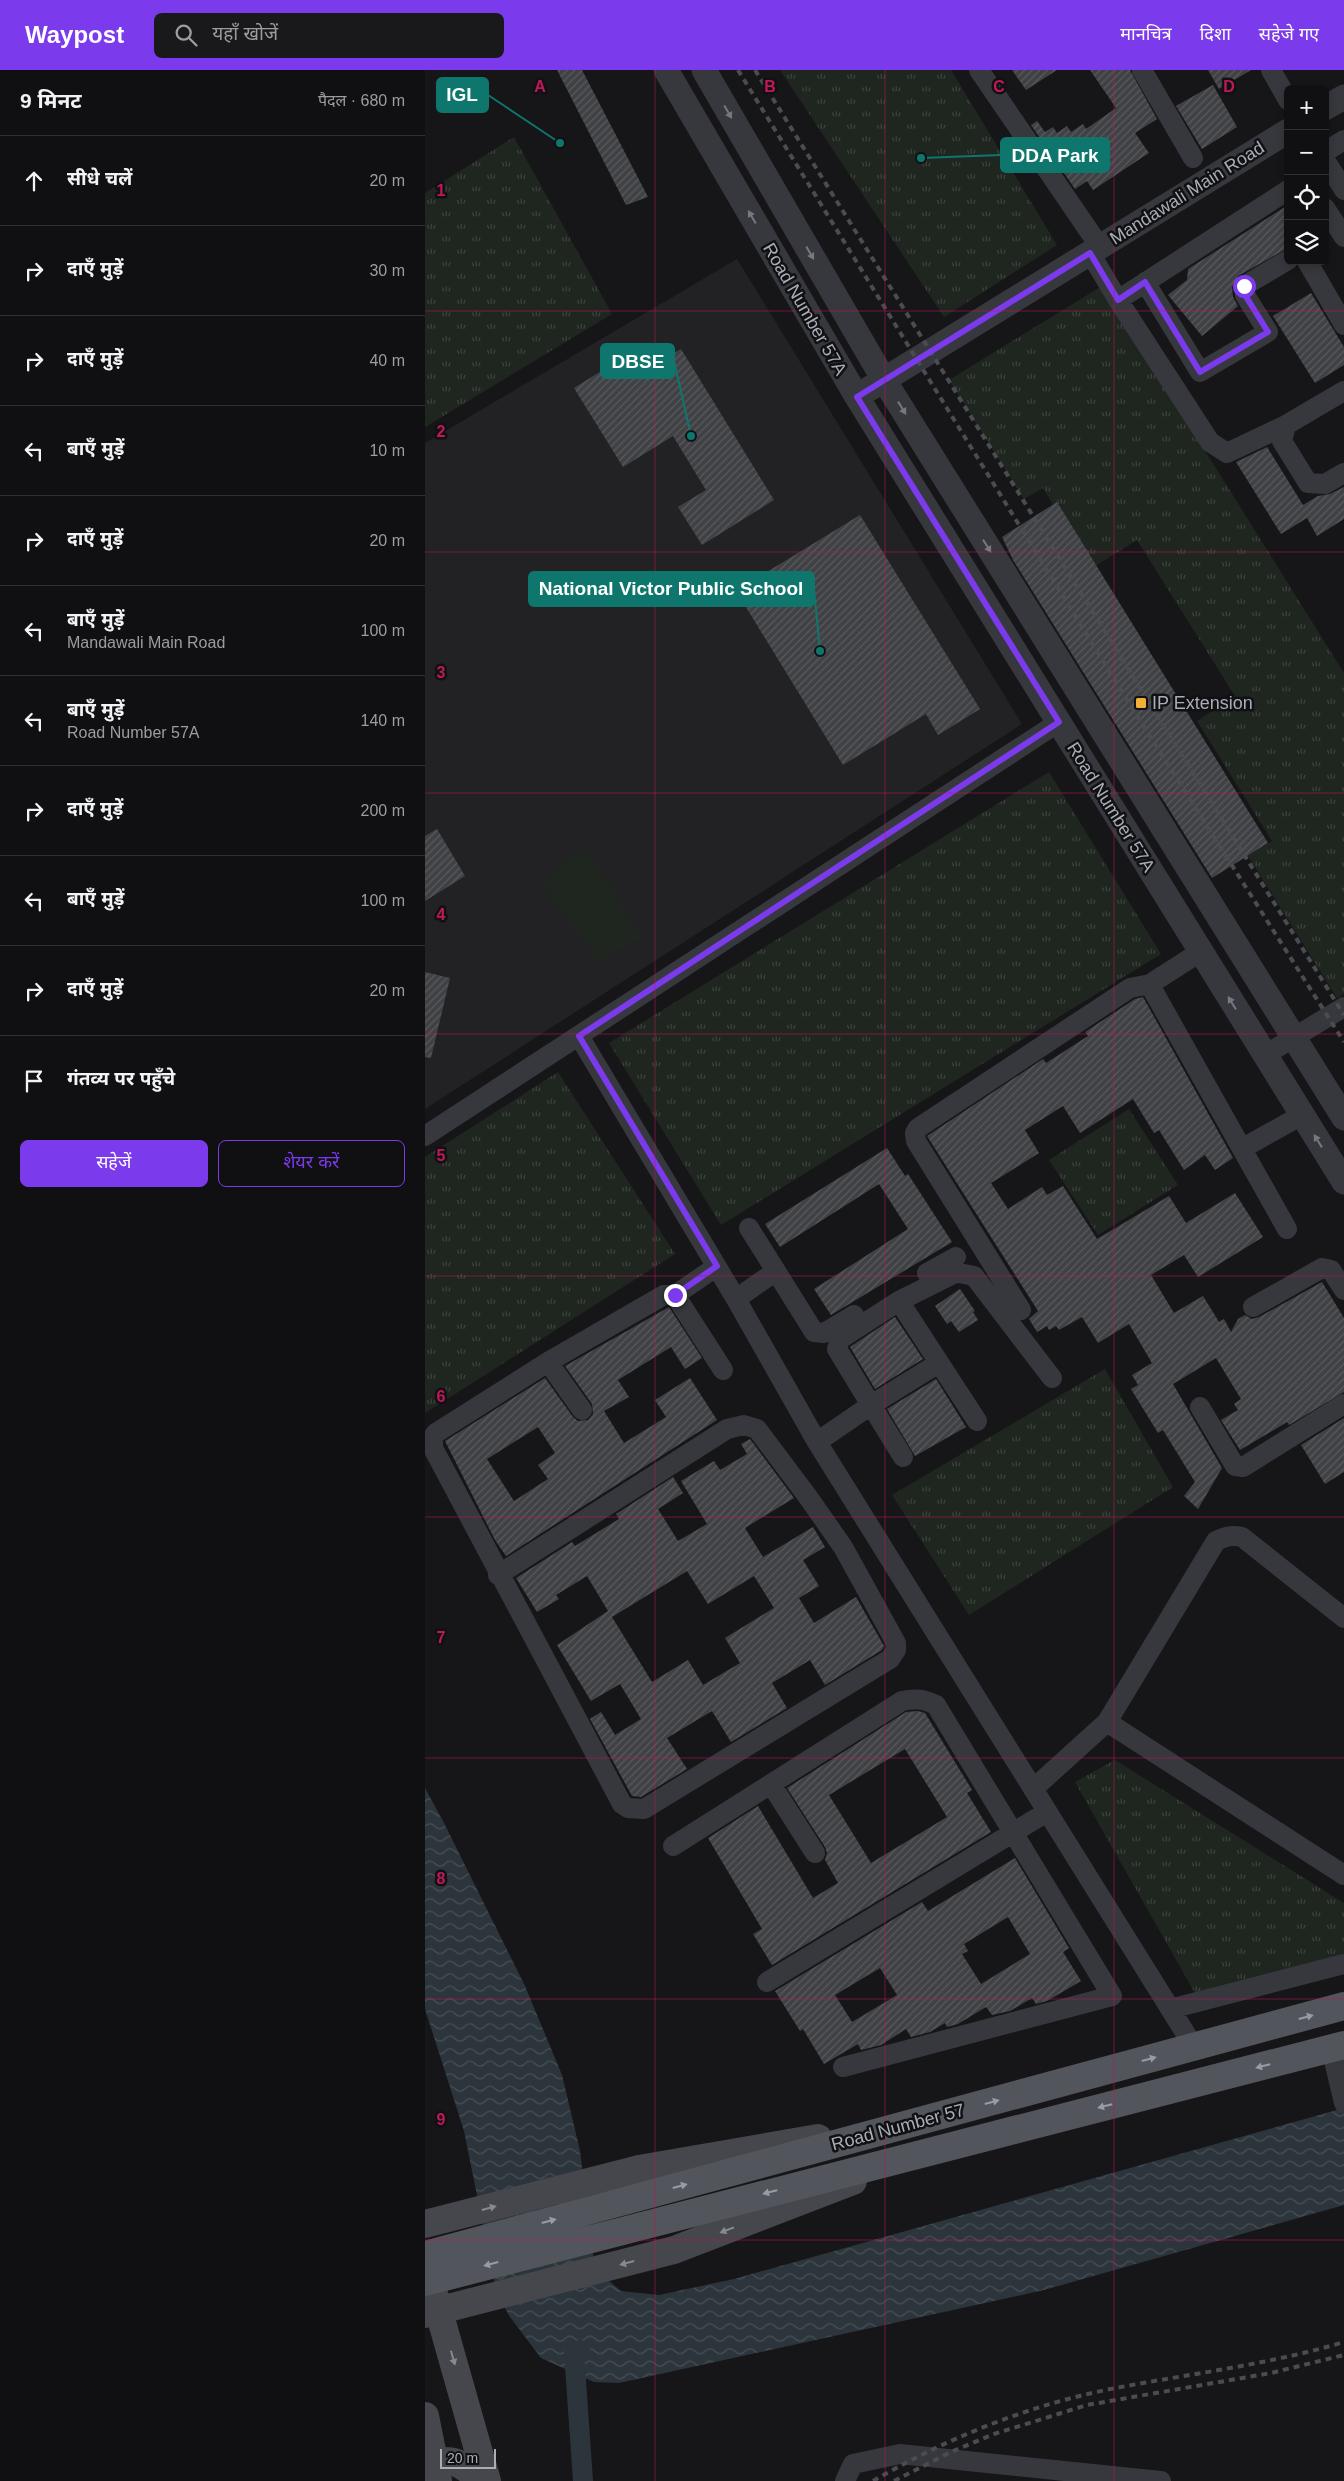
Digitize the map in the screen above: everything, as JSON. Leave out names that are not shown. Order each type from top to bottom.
[{"type":"main road","name":"Road Number 57","points":[[454,2260],[633,2198],[1344,2006]]},
{"type":"main road","name":"Road Number 57","points":[[454,2260],[639,2226],[1337,2047]]},
{"type":"main road","points":[[434,2222],[639,2169],[928,2119]]},
{"type":"main road","points":[[432,2313],[674,2250],[936,2150]]},
{"type":"main road","points":[[454,2260],[426,2271],[432,2313],[487,2481]]},
{"type":"main road","points":[[425,2416],[438,2481]]},
{"type":"main road","points":[[425,2463],[445,2460],[457,2461],[481,2481]]},
{"type":"street","name":"Road Number 57A","points":[[666,70],[857,397],[1344,1182]]},
{"type":"street","name":"Road Number 57A","points":[[704,70],[884,380],[1344,1118]]},
{"type":"street","points":[[979,70],[1095,250],[1118,300],[1210,442],[1227,453],[1286,425],[1344,391]]},
{"type":"street","points":[[1142,70],[1193,158]]},
{"type":"street","points":[[1271,70],[1284,93]]},
{"type":"street","points":[[1329,106],[1344,97]]},
{"type":"street","name":"Mandawali Main Road","points":[[857,397],[1284,134]]},
{"type":"street","points":[[1329,149],[1344,140]]},
{"type":"street","points":[[1329,166],[1344,190]]},
{"type":"street","points":[[1118,300],[1284,193]]},
{"type":"street","points":[[1329,214],[1344,237]]},
{"type":"street","points":[[1145,282],[1200,372],[1268,332],[1245,295],[1244,286],[1284,262]]},
{"type":"street","points":[[1309,265],[1344,325]]},
{"type":"street","points":[[1286,425],[1282,441],[1309,483],[1325,484],[1344,473]]},
{"type":"street","points":[[425,1136],[1059,722]]},
{"type":"street","points":[[1021,1310],[916,1140],[915,1133],[918,1128],[1130,988],[1147,986],[1200,952]]},
{"type":"street","points":[[1147,986],[1151,987],[1287,1229]]},
{"type":"street","points":[[1265,1055],[1344,1007]]},
{"type":"street","points":[[579,1036],[717,1266],[817,1442],[1193,2047]]},
{"type":"street","points":[[1243,1148],[1302,1114]]},
{"type":"street","points":[[749,1228],[814,1332],[820,1334],[956,1257]]},
{"type":"street","points":[[498,1575],[727,1429],[744,1425],[757,1429],[808,1497],[843,1548],[896,1643],[894,1655],[645,1809],[636,1810],[622,1804],[498,1575],[433,1448],[433,1437],[436,1433],[548,1362],[659,1296],[675,1295],[717,1266]]},
{"type":"street","points":[[1253,1307],[1322,1268],[1331,1270],[1344,1290]]},
{"type":"street","points":[[736,1299],[776,1271]]},
{"type":"street","points":[[903,1457],[837,1350],[840,1339],[899,1300],[953,1274],[959,1273],[974,1276],[1052,1378]]},
{"type":"street","points":[[675,1295],[723,1370]]},
{"type":"street","points":[[899,1300],[977,1421]]},
{"type":"street","points":[[548,1362],[582,1410]]},
{"type":"street","points":[[817,1442],[871,1405],[939,1363]]},
{"type":"street","points":[[1200,1407],[1235,1466],[1243,1467],[1344,1404]]},
{"type":"street","points":[[843,1548],[871,1528]]},
{"type":"street","points":[[1033,1789],[1107,1722],[1217,1541],[1224,1537],[1242,1537],[1344,1618]]},
{"type":"street","points":[[673,1846],[902,1701],[913,1698],[925,1700],[935,1705],[1112,1996],[843,2067]]},
{"type":"street","points":[[1107,1722],[1344,1875]]},
{"type":"street","points":[[771,1784],[815,1853]]},
{"type":"street","points":[[767,1982],[1015,1834],[1047,1812]]},
{"type":"street","points":[[1170,2009],[1344,1964]]},
{"type":"street","points":[[1337,2047],[1339,2081],[1344,2103]]},
{"type":"street","points":[[845,2481],[853,2464],[900,2454],[982,2472],[1161,2481]]},
{"type":"shaded area","points":[[737,259],[1022,724],[425,1109],[425,443]]},
{"type":"green space","points":[[780,70],[951,70],[1057,245],[944,317]]},
{"type":"green space","points":[[514,137],[612,314],[425,427],[425,193]]},
{"type":"green space","points":[[1102,286],[1344,673],[1344,994],[1337,998],[1248,856],[1272,841],[1197,721],[1235,696],[1137,540],[1092,568],[1043,488],[1024,499],[949,380]]},
{"type":"green space","points":[[1049,772],[1161,954],[721,1225],[609,1043]]},
{"type":"green space","points":[[585,847],[642,938],[598,962],[542,884]]},
{"type":"green space","points":[[558,1072],[675,1254],[425,1413],[425,1157]]},
{"type":"green space","points":[[1129,1109],[1178,1185],[1098,1235],[1049,1160]]},
{"type":"green space","points":[[1105,1369],[1173,1487],[969,1615],[892,1495]]},
{"type":"green space","points":[[1115,1760],[1344,1903],[1344,1962],[1196,1995],[1075,1782]]},
{"type":"water","points":[[425,1788],[525,1986],[562,2075],[580,2151],[595,2269],[621,2291],[659,2295],[734,2279],[1344,2108],[1344,2205],[1044,2290],[619,2383],[594,2382],[541,2358],[510,2317],[497,2294],[464,2131],[425,2009]]},
{"type":"building","points":[[557,70],[582,70],[648,197],[626,205]]},
{"type":"building","points":[[1012,70],[1057,70],[1026,90]]},
{"type":"building","points":[[1090,70],[1130,70],[1157,119],[1135,133],[1149,153],[1093,190],[1087,181],[1075,189],[1031,125],[1037,121],[1045,132],[1053,127],[1057,133],[1067,126],[1071,132],[1083,124],[1086,129],[1116,108]]},
{"type":"building","points":[[1208,70],[1251,70],[1219,89]]},
{"type":"building","points":[[1213,85],[1237,127],[1202,149],[1176,106]]},
{"type":"building","points":[[1284,208],[1284,250],[1238,276],[1232,287],[1233,297],[1238,306],[1202,336],[1168,295],[1187,280],[1188,269]]},
{"type":"building","points":[[1311,293],[1344,347],[1344,365],[1315,383],[1273,316]]},
{"type":"building","points":[[681,349],[774,500],[702,545],[678,507],[706,490],[673,436],[623,467],[574,388],[632,352],[644,371]]},
{"type":"building","points":[[1267,447],[1303,505],[1318,496],[1330,494],[1344,487],[1344,519],[1317,536],[1307,518],[1281,534],[1236,462]]},
{"type":"building","name":"IP Extension","points":[[1057,502],[1268,843],[1212,878],[1013,560],[1002,537]]},
{"type":"building","points":[[860,515],[980,709],[938,735],[926,714],[843,765],[736,591]]},
{"type":"building","points":[[437,829],[465,876],[425,901],[425,836]]},
{"type":"building","points":[[425,972],[450,978],[431,1058],[425,1057]]},
{"type":"building","points":[[1143,997],[1233,1158],[1215,1170],[1205,1155],[1184,1170],[1159,1130],[1154,1133],[1133,1099],[1080,1133],[1063,1106],[1025,1130],[1039,1153],[991,1183],[1008,1209],[1042,1187],[1047,1195],[1063,1186],[1097,1239],[1169,1196],[1186,1223],[1235,1193],[1263,1237],[1198,1277],[1184,1255],[1151,1275],[1174,1313],[1203,1296],[1219,1322],[1224,1319],[1231,1332],[1238,1319],[1245,1315],[1252,1319],[1259,1317],[1322,1282],[1344,1318],[1344,1392],[1289,1425],[1287,1422],[1240,1450],[1221,1420],[1238,1410],[1234,1404],[1241,1399],[1216,1358],[1173,1384],[1222,1468],[1198,1509],[1184,1496],[1195,1482],[1163,1430],[1158,1433],[1131,1389],[1138,1385],[1132,1375],[1152,1363],[1129,1324],[1098,1343],[1082,1317],[1059,1330],[1056,1326],[1049,1330],[1047,1326],[1037,1332],[1029,1319],[1038,1311],[927,1136],[1043,1059],[1046,1063],[1088,1036],[1085,1032],[1135,999]]},
{"type":"building","points":[[887,1148],[905,1176],[908,1174],[952,1242],[831,1315],[814,1289],[908,1229],[879,1184],[780,1247],[765,1224]]},
{"type":"building","points":[[960,1289],[975,1311],[973,1312],[978,1320],[959,1332],[951,1321],[947,1324],[935,1306]]},
{"type":"building","points":[[669,1307],[702,1358],[685,1369],[671,1347],[618,1380],[629,1397],[604,1411],[624,1443],[666,1417],[655,1400],[690,1378],[717,1420],[506,1556],[495,1540],[445,1441],[545,1378],[573,1417],[578,1421],[588,1420],[593,1414],[592,1404],[565,1366]],"holes":[[[538,1427],[555,1453],[538,1465],[548,1479],[514,1501],[487,1459]]]},
{"type":"building","points":[[895,1317],[923,1359],[875,1389],[850,1347]]},
{"type":"building","points":[[936,1379],[966,1427],[915,1456],[887,1409]]},
{"type":"building","points":[[1344,1418],[1344,1472],[1325,1484],[1301,1445]]},
{"type":"building","points":[[750,1439],[794,1498],[745,1528],[763,1557],[813,1527],[825,1547],[803,1560],[819,1586],[799,1598],[814,1623],[856,1597],[884,1646],[882,1650],[825,1685],[810,1660],[772,1683],[787,1708],[731,1742],[712,1711],[667,1738],[687,1769],[641,1797],[632,1796],[590,1719],[601,1712],[615,1735],[641,1719],[620,1684],[591,1701],[557,1645],[608,1611],[587,1576],[556,1595],[559,1599],[537,1612],[516,1578],[572,1542],[575,1546],[619,1519],[616,1514],[673,1477],[683,1493],[658,1509],[678,1541],[707,1524],[681,1481],[714,1461],[720,1470],[747,1454],[741,1444]],"holes":[[[687,1571],[708,1604],[754,1576],[774,1608],[725,1638],[740,1663],[703,1685],[688,1660],[652,1682],[612,1617]]]},
{"type":"building","points":[[918,1711],[925,1713],[972,1790],[967,1793],[991,1832],[772,1965],[753,1934],[762,1929],[708,1838],[758,1806],[813,1898],[838,1883],[825,1860],[827,1853],[825,1847],[787,1788],[906,1712]],"holes":[[[905,1749],[947,1817],[871,1863],[829,1795]]]},
{"type":"building","points":[[1015,1858],[1069,1948],[1063,1952],[1081,1981],[1047,2001],[1036,2004],[1032,1998],[1010,2011],[992,2015],[986,2007],[958,2024],[947,2027],[945,2023],[930,2032],[911,2037],[906,2029],[881,2045],[861,2050],[858,2044],[824,2064],[803,2029],[800,2031],[775,1991],[922,1902],[928,1911]],"holes":[[[1008,1917],[1030,1954],[981,1984],[962,1954],[968,1951],[964,1944]],[[880,1968],[897,1995],[852,2022],[835,1995]]]},
{"type":"waterway","points":[[580,2350],[574,2352],[583,2481]]},
{"type":"railway","points":[[738,70],[1129,703],[1344,1042]]},
{"type":"railway","points":[[755,70],[1344,1015]]},
{"type":"railway","points":[[873,2481],[962,2436],[1056,2402],[1121,2387],[1261,2362],[1344,2342]]},
{"type":"railway","points":[[894,2481],[951,2452],[994,2434],[1087,2405],[1271,2373],[1344,2355]]},
{"type":"place","name":"IGL","points":[[560,143]]},
{"type":"place","name":"DDA Park","points":[[921,158]]},
{"type":"place","name":"DBSE","points":[[691,436]]},
{"type":"place","name":"National Victor Public School","points":[[820,651]]},
{"type":"place","name":"IP Extension","points":[[1141,703]]},
{"type":"route","points":[[675,1295],[717,1266],[579,1036],[1059,722],[857,397],[1090,253],[1118,300],[1145,282],[1200,372],[1268,332],[1245,295],[1244,286]]}]
